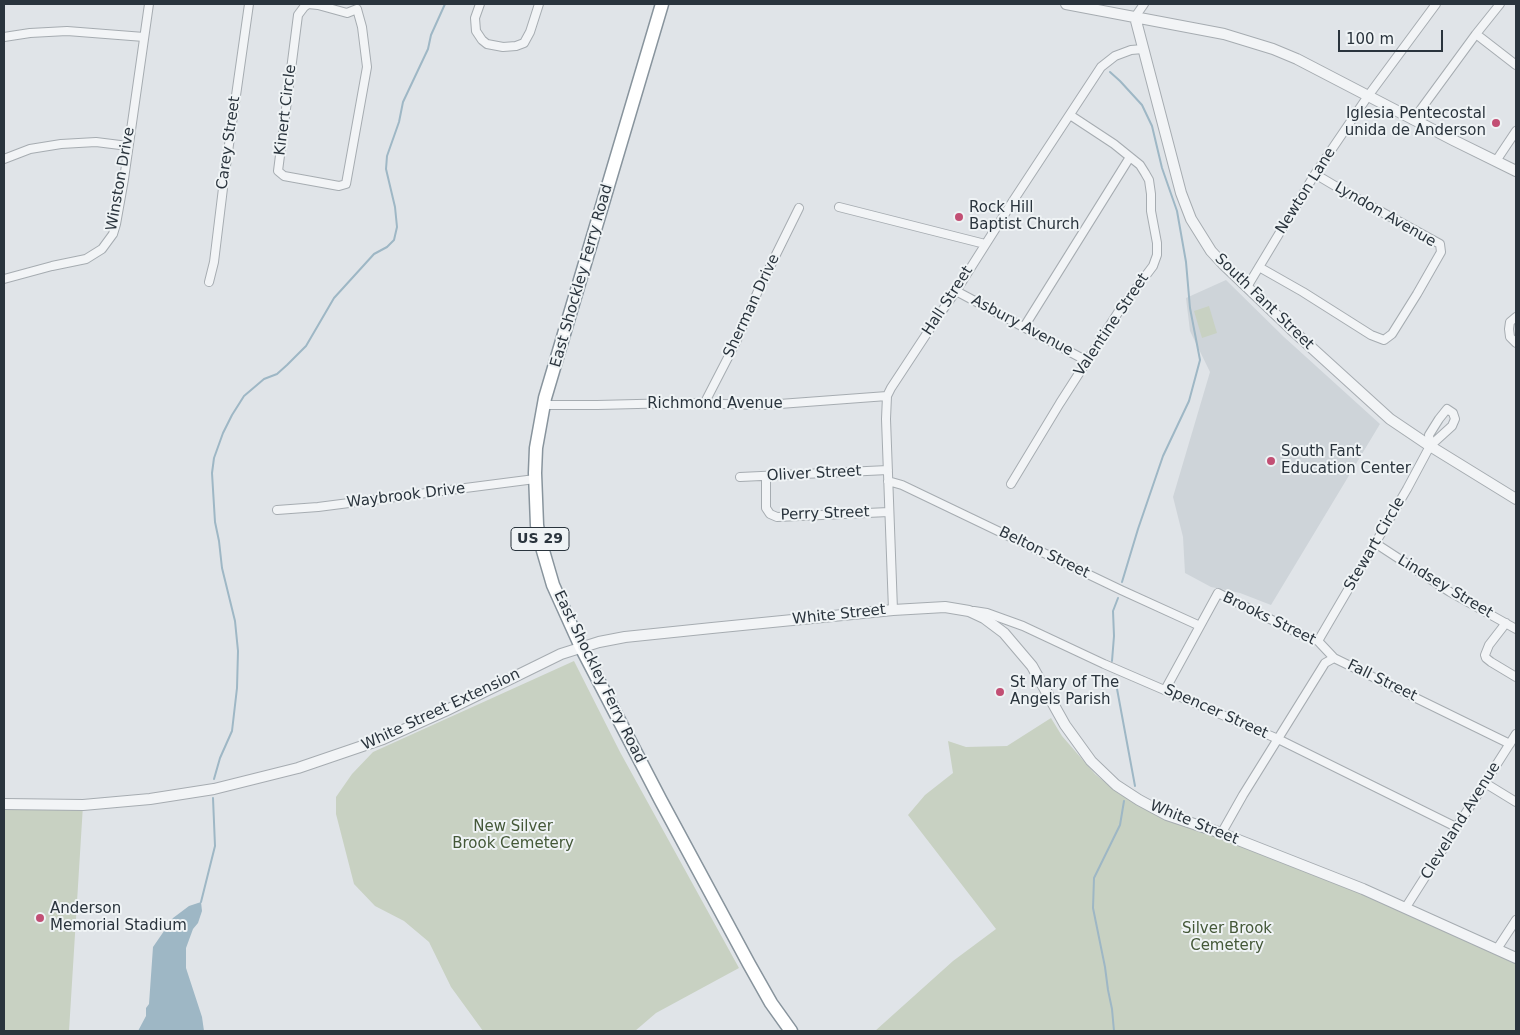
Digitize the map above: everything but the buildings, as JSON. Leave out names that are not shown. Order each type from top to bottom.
[{"type":"highway","name":"East Shockley Ferry Road","points":[[662,4],[544,405],[536,448],[537,525],[553,585],[581,647],[749,964],[771,1003],[791,1031]]},
{"type":"street","name":"Winston Drive","points":[[4,279],[86,259],[102,249],[113,234],[128,146],[148,4]]},
{"type":"street","name":"Carey Street","points":[[210,282],[250,4]]},
{"type":"street","name":"Kinert Circle","points":[[308,4],[346,13],[356,6],[362,27],[367,67],[346,184],[339,186],[284,176],[278,171],[298,15],[308,4]]},
{"type":"street","points":[[480,4],[474,25],[476,31],[482,40],[488,44],[503,47],[524,43],[539,4]]},
{"type":"street","points":[[1066,4],[1109,8],[1135,17],[1224,34],[1261,45],[1297,59],[1516,171]]},
{"type":"street","points":[[1135,17],[1144,4]]},
{"type":"street","name":"Newton Lane","points":[[1247,287],[1315,174],[1368,96],[1436,4]]},
{"type":"street","points":[[1413,120],[1500,4]]},
{"type":"street","name":"South Fant Street","points":[[1135,17],[1181,193],[1200,236],[1211,251],[1247,287],[1390,419],[1516,499]]},
{"type":"street","points":[[4,37],[30,33],[67,31],[144,37]]},
{"type":"street","points":[[1476,34],[1516,65]]},
{"type":"street","name":"Hall Street","points":[[892,610],[886,419],[887,396],[1101,67],[1108,61],[1131,50],[1143,48]]},
{"type":"street","name":"Valentine Street","points":[[1012,484],[1060,403],[1119,311],[1153,266],[1157,255],[1149,180],[1140,165],[1114,144],[1070,115]]},
{"type":"street","points":[[1496,161],[1516,131]]},
{"type":"street","points":[[4,159],[30,150],[61,144],[96,142],[128,146]]},
{"type":"street","points":[[1024,326],[1130,157]]},
{"type":"street","name":"Lyndon Avenue","points":[[1259,267],[1384,340],[1392,334],[1417,294],[1442,252],[1440,244],[1315,174]]},
{"type":"street","points":[[839,207],[985,244]]},
{"type":"street","name":"Sherman Drive","points":[[704,404],[727,360],[758,291],[799,208]]},
{"type":"street","name":"Asbury Avenue","points":[[956,291],[1088,361]]},
{"type":"street","points":[[1516,317],[1510,322],[1509,329],[1510,337],[1516,342]]},
{"type":"street","name":"Richmond Avenue","points":[[544,405],[678,403],[766,405],[887,396]]},
{"type":"street","name":"Stewart Circle","points":[[1318,642],[1430,446]]},
{"type":"street","name":"Oliver Street","points":[[740,478],[888,470]]},
{"type":"street","name":"Perry Street","points":[[766,476],[766,508],[770,514],[777,517],[889,512]]},
{"type":"street","name":"Waybrook Drive","points":[[277,510],[318,507],[535,479]]},
{"type":"street","name":"Belton Street","points":[[888,481],[902,485],[1200,626]]},
{"type":"street","name":"Lindsey Street","points":[[1375,542],[1450,592],[1516,629]]},
{"type":"street","name":"Brooks Street","points":[[1165,690],[1218,592],[1318,642],[1334,658]]},
{"type":"street","name":"White Street","points":[[581,647],[625,637],[892,610],[945,607],[969,611],[995,625],[1018,649],[1035,672],[1078,745],[1098,769],[1116,785],[1139,800],[1167,815],[1363,889],[1516,958]]},
{"type":"street","name":"Spencer Street","points":[[969,611],[987,613],[1001,618],[1278,739],[1456,827]]},
{"type":"street","points":[[1506,623],[1489,645],[1485,655],[1491,662],[1516,677]]},
{"type":"street","name":"White Street Extension","points":[[4,804],[83,805],[150,799],[214,789],[298,768],[339,755],[399,732],[561,654],[581,647]]},
{"type":"street","name":"Fall Street","points":[[1221,834],[1325,663],[1334,658],[1510,744]]},
{"type":"street","name":"Cleveland Avenue","points":[[1406,908],[1516,734]]},
{"type":"street","points":[[1485,783],[1516,802]]},
{"type":"street","points":[[1498,949],[1516,920]]},
{"type":"shaded area","name":"South Fant Education Center","points":[[1226,280],[1284,337],[1380,424],[1271,605],[1240,593],[1211,587],[1185,573],[1183,537],[1173,497],[1210,372],[1190,331],[1186,298]]},
{"type":"green space","points":[[1209,306],[1217,333],[1202,338],[1194,311]]},
{"type":"green space","name":"New Silver Brook Cemetery","points":[[574,661],[620,752],[739,968],[656,1013],[635,1031],[483,1031],[451,987],[429,942],[404,921],[375,906],[354,884],[336,814],[336,797],[352,774],[373,752]]},
{"type":"green space","name":"Silver Brook Cemetery","points":[[1051,718],[1062,736],[1095,774],[1118,793],[1147,809],[1326,876],[1516,961],[1516,1031],[875,1031],[953,961],[996,929],[908,815],[925,795],[953,773],[948,741],[966,747],[1007,746]]},
{"type":"green space","name":"Anderson Memorial Stadium","points":[[4,800],[83,805],[69,1031],[4,1031]]},
{"type":"water","points":[[201,902],[202,911],[186,948],[186,968],[202,1017],[204,1031],[138,1031],[146,1016],[146,1008],[149,1004],[153,947],[173,918],[189,906]]},
{"type":"waterway","points":[[214,779],[220,758],[232,731],[237,688],[238,651],[235,621],[222,568],[215,522],[212,473],[214,458],[223,433],[244,396],[264,379],[277,374],[306,346],[334,298],[374,254],[387,247],[394,240],[397,227],[395,207],[386,169],[387,156],[399,122],[403,102],[428,49],[431,35],[445,4]]},
{"type":"waterway","points":[[1110,72],[1142,105],[1152,126],[1162,168],[1177,211],[1186,262],[1190,308],[1200,360],[1189,401],[1163,456],[1122,582]]},
{"type":"waterway","points":[[1112,661],[1113,611],[1118,598]]},
{"type":"waterway","points":[[1115,678],[1135,786]]},
{"type":"waterway","points":[[201,902],[215,846],[213,798]]},
{"type":"waterway","points":[[1114,1031],[1105,967],[1093,908],[1094,878],[1120,825],[1124,801]]},
{"type":"place","name":"Iglesia Pentecostal unida de Anderson","points":[[1496,123]]},
{"type":"place","name":"Rock Hill Baptist Church","points":[[959,217]]},
{"type":"place","name":"South Fant Education Center","points":[[1271,461]]},
{"type":"place","name":"St Mary of The Angels Parish","points":[[1000,692]]},
{"type":"place","name":"Anderson Memorial Stadium","points":[[40,918]]}]
